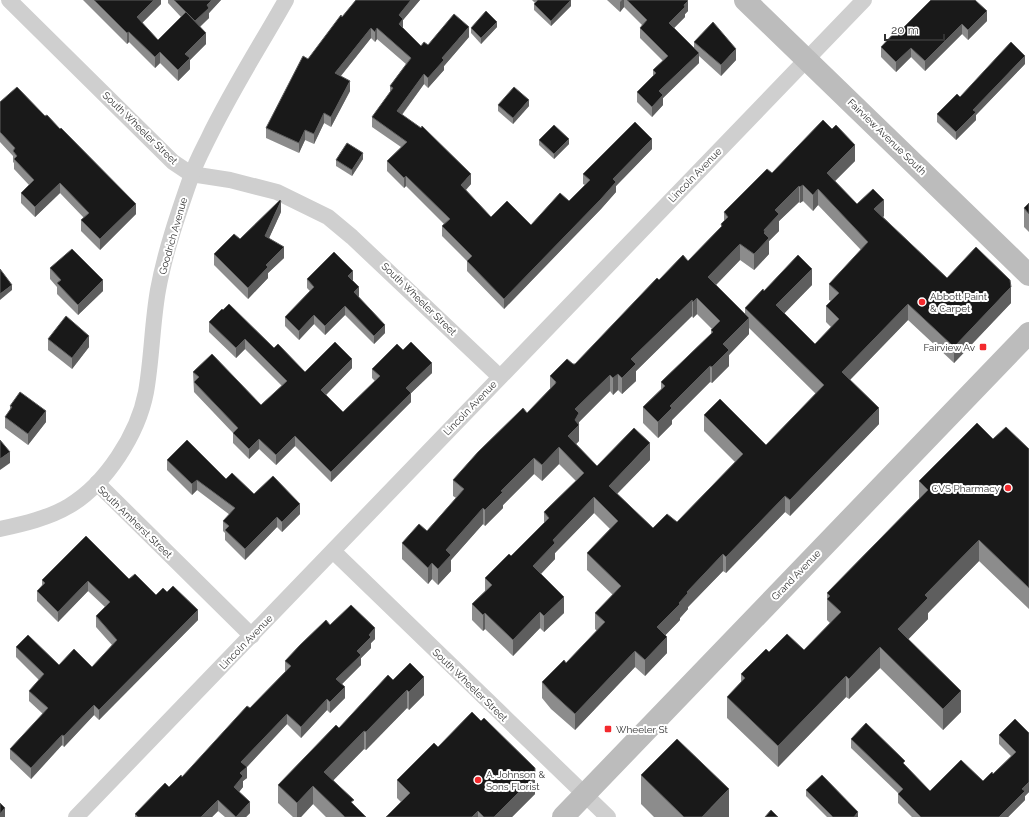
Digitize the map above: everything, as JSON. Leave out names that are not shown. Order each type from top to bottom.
[{"type":"main road","name":"Fairview Avenue South","points":[[745,0],[1029,274]]},
{"type":"main road","name":"Grand Avenue","points":[[563,817],[1029,333]]},
{"type":"street","name":"South Wheeler Street","points":[[9,0],[173,162],[191,174],[230,180],[277,192],[328,217],[358,242],[500,377]]},
{"type":"street","name":"Goodrich Avenue","points":[[97,484],[134,430],[146,394],[158,291],[170,240],[191,174],[220,113],[286,0]]},
{"type":"street","name":"Lincoln Avenue","points":[[76,817],[864,0]]},
{"type":"street","name":"South Amherst Street","points":[[0,529],[41,518],[68,506],[97,484],[252,636]]},
{"type":"street","name":"South Wheeler Street","points":[[333,551],[608,817]]},
{"type":"building","points":[[94,0],[154,0],[137,17],[158,40],[186,12],[206,33],[185,54],[190,58],[178,70],[160,52],[155,57],[129,32],[127,33]]},
{"type":"building","points":[[174,0],[212,0],[207,5],[209,8],[195,21]]},
{"type":"building","points":[[356,0],[411,0],[399,15],[403,19],[399,24],[421,46],[424,42],[428,45],[454,14],[469,27],[442,58],[444,60],[428,78],[424,74],[397,111],[421,128],[422,126],[471,174],[461,185],[491,217],[507,201],[531,225],[560,193],[569,201],[590,180],[583,174],[635,122],[652,139],[613,179],[616,182],[601,199],[504,299],[467,261],[472,256],[442,226],[450,219],[406,176],[404,178],[387,161],[407,142],[372,117],[393,88],[390,86],[411,58],[377,28],[375,32],[371,28],[335,73],[350,81],[331,117],[324,113],[314,134],[305,130],[299,143],[266,128],[303,56],[308,59],[341,15],[342,17]]},
{"type":"building","points":[[538,0],[571,0],[551,21],[534,4]]},
{"type":"building","points":[[627,0],[688,1],[684,5],[685,7],[669,23],[699,53],[659,91],[663,95],[652,107],[637,92],[656,73],[653,70],[668,56],[640,28],[647,20]]},
{"type":"building","points":[[931,0],[975,0],[987,11],[968,30],[962,24],[925,61],[911,48],[896,62],[881,47],[896,31],[898,33]]},
{"type":"building","points":[[486,11],[497,22],[481,38],[471,28]]},
{"type":"building","points":[[713,22],[736,49],[721,65],[694,42]]},
{"type":"building","points":[[1011,42],[1025,56],[973,110],[976,112],[956,132],[937,114],[957,94],[960,97]]},
{"type":"building","points":[[17,87],[45,116],[47,115],[60,129],[61,128],[136,204],[100,239],[81,220],[89,213],[60,183],[35,207],[21,193],[34,180],[14,159],[17,156],[13,151],[15,148],[0,132],[0,102]]},
{"type":"building","points":[[514,87],[529,100],[513,118],[498,105]]},
{"type":"building","points":[[823,120],[832,129],[836,125],[855,145],[827,173],[857,204],[873,189],[884,200],[874,209],[947,278],[976,247],[1010,280],[1011,287],[954,347],[908,304],[842,372],[879,408],[790,500],[785,496],[726,557],[723,554],[687,592],[688,593],[679,603],[680,604],[657,627],[667,637],[645,660],[635,651],[575,714],[542,682],[564,660],[566,663],[605,622],[595,613],[621,586],[587,553],[618,521],[594,497],[553,540],[555,543],[533,566],[564,597],[544,616],[540,612],[513,640],[485,613],[483,615],[472,604],[492,585],[485,578],[509,554],[511,556],[549,518],[544,512],[584,473],[559,447],[542,465],[534,458],[501,491],[503,492],[485,510],[483,508],[446,550],[451,555],[438,569],[432,563],[428,568],[402,543],[419,524],[427,531],[464,489],[453,480],[478,452],[523,408],[527,413],[555,384],[556,382],[550,376],[567,359],[575,364],[657,278],[659,280],[683,255],[688,261],[722,226],[721,224],[728,217],[724,212],[767,169],[772,173]],"holes":[[[803,185],[813,195],[818,189],[868,242],[829,284],[839,293],[826,306],[839,319],[815,344],[776,305],[812,269],[798,255],[764,291],[763,289],[745,308],[824,385],[766,445],[720,399],[704,415],[743,454],[677,522],[667,514],[653,528],[609,486],[650,443],[634,428],[597,466],[568,436],[579,425],[575,420],[579,413],[575,409],[610,375],[613,378],[618,374],[622,378],[636,364],[631,359],[692,300],[693,302],[697,298],[720,321],[711,330],[713,332],[661,382],[665,386],[643,407],[658,422],[672,408],[670,406],[710,366],[712,367],[729,350],[723,344],[749,318],[708,277],[740,244],[754,254],[769,238],[764,233],[764,230],[779,214],[775,210],[799,186],[800,187]]]},
{"type":"building","points":[[554,125],[569,139],[554,154],[539,140]]},
{"type":"building","points":[[347,143],[363,153],[352,170],[336,160]]},
{"type":"building","points":[[280,200],[281,201],[265,236],[284,247],[266,265],[268,267],[248,288],[214,254],[234,234],[240,239]]},
{"type":"building","points":[[1029,203],[1029,214],[1024,208]]},
{"type":"building","points":[[72,249],[103,280],[78,305],[57,283],[61,280],[50,268]]},
{"type":"building","points":[[334,252],[353,271],[348,276],[359,287],[354,292],[385,325],[374,336],[345,306],[325,326],[314,315],[299,331],[285,317],[314,287],[307,279]]},
{"type":"building","points":[[0,269],[12,285],[0,294]]},
{"type":"building","points":[[229,304],[274,348],[278,344],[305,372],[335,342],[352,359],[321,390],[343,412],[380,376],[372,369],[397,344],[403,350],[411,342],[432,363],[406,388],[411,393],[331,472],[295,436],[276,455],[259,439],[249,449],[233,433],[238,428],[194,382],[199,377],[193,372],[212,354],[261,405],[287,381],[245,339],[236,348],[209,322]]},
{"type":"building","points":[[66,316],[89,336],[72,358],[48,339]]},
{"type":"building","points":[[20,392],[46,411],[28,434],[5,417],[12,407],[10,406]]},
{"type":"building","points":[[977,423],[993,439],[1006,427],[1029,449],[1029,588],[979,540],[925,595],[928,598],[898,629],[961,691],[943,709],[880,647],[849,679],[846,676],[778,746],[727,697],[745,678],[741,674],[766,649],[769,652],[787,634],[804,650],[841,612],[827,599],[830,596],[827,593],[928,490],[919,481]]},
{"type":"building","points":[[0,440],[10,452],[0,459]]},
{"type":"building","points":[[187,440],[226,479],[232,473],[254,494],[273,476],[300,504],[282,522],[277,517],[245,549],[225,530],[229,526],[223,521],[235,508],[197,480],[192,484],[167,460]]},
{"type":"building","points":[[86,536],[129,579],[135,574],[156,595],[163,588],[167,592],[173,586],[198,610],[99,710],[94,705],[64,736],[62,735],[31,768],[10,749],[48,708],[29,691],[44,674],[16,647],[28,635],[59,665],[74,649],[92,667],[117,640],[96,616],[110,602],[88,581],[58,612],[37,591],[45,583],[42,580]]},
{"type":"building","points":[[351,605],[375,628],[369,635],[371,637],[357,651],[361,655],[336,679],[345,687],[330,702],[327,699],[301,727],[287,714],[241,762],[247,767],[240,773],[243,776],[234,787],[250,802],[236,817],[218,800],[201,817],[138,817],[135,814],[165,783],[169,787],[181,775],[182,777],[247,706],[250,708],[291,666],[285,661],[300,645],[326,620],[330,625]]},
{"type":"building","points":[[410,663],[424,677],[409,692],[407,690],[324,772],[354,800],[351,802],[366,817],[345,817],[313,786],[297,803],[278,785],[336,725],[339,728],[388,675],[393,680]]},
{"type":"building","points":[[472,712],[481,721],[484,718],[535,768],[535,776],[494,817],[484,817],[478,811],[472,817],[386,817],[410,793],[397,780],[434,743],[438,747]]},
{"type":"building","points":[[1015,719],[1029,733],[1029,782],[1022,789],[1025,791],[999,817],[921,817],[898,794],[903,789],[851,739],[866,723],[905,761],[903,763],[930,791],[961,760],[983,781],[992,772],[993,774],[1016,752],[999,735]]},
{"type":"building","points":[[677,739],[729,789],[702,817],[684,817],[641,775]]},
{"type":"building","points":[[822,775],[858,812],[854,817],[833,817],[806,790]]},
{"type":"building","points":[[0,803],[5,808],[0,814]]},
{"type":"building","points":[[771,810],[778,817],[765,817]]},
{"type":"place","name":"Abbott Paint & Carpet","points":[[922,302]]},
{"type":"place","name":"Fairview Av","points":[[983,347]]},
{"type":"place","name":"CVS Pharmacy","points":[[1008,488]]},
{"type":"place","name":"Wheeler St","points":[[608,729]]},
{"type":"place","name":"A. Johnson & Sons Florist","points":[[478,780]]}]
